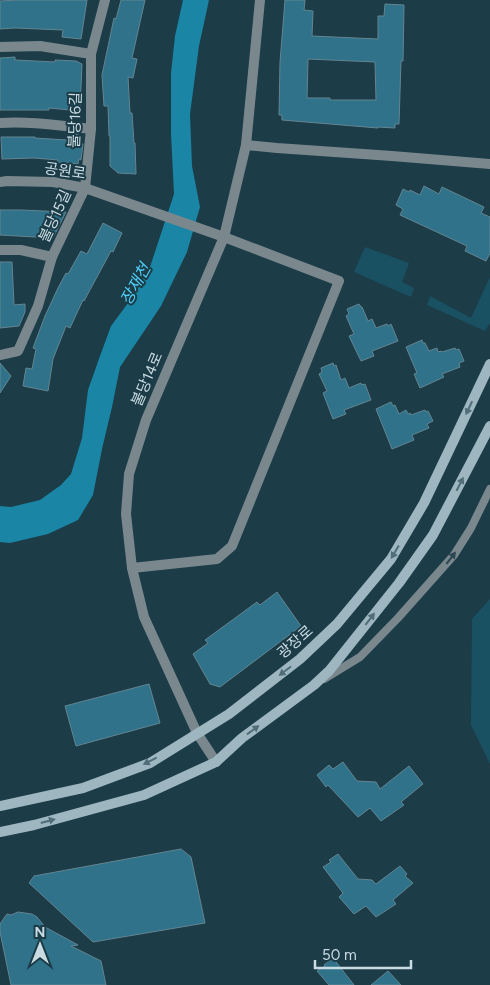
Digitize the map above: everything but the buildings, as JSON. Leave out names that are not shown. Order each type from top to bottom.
[{"type":"main road","name":"광장로","points":[[0,806],[83,788],[150,763],[229,714],[300,659],[337,624],[391,559],[424,503],[490,364]]},
{"type":"main road","points":[[0,832],[34,825],[144,795],[216,762],[242,738],[314,685],[329,671],[399,583],[433,535],[490,426]]},
{"type":"street","name":"불당16길","points":[[85,188],[92,130],[91,54],[105,0]]},
{"type":"street","name":"불당14로","points":[[216,762],[197,733],[144,617],[132,568],[126,514],[130,474],[146,420],[224,237],[246,145],[260,0]]},
{"type":"street","points":[[0,47],[40,46],[91,54]]},
{"type":"street","points":[[0,124],[12,122],[92,130]]},
{"type":"street","points":[[246,145],[490,164]]},
{"type":"street","name":"공원로","points":[[0,182],[7,180],[53,182],[85,188],[224,237]]},
{"type":"street","name":"불당15길","points":[[0,355],[18,351],[38,306],[52,257],[85,188]]},
{"type":"street","points":[[132,568],[217,559],[232,546],[339,281],[224,237]]},
{"type":"street","name":"불당15길","points":[[0,250],[21,250],[52,257]]},
{"type":"lane","points":[[314,685],[360,657],[398,618],[454,555],[471,528],[490,489]]},
{"type":"shaded area","points":[[183,0],[209,0],[199,46],[190,114],[192,166],[200,207],[187,252],[161,306],[120,367],[93,495],[78,520],[48,534],[10,543],[0,542],[0,506],[11,507],[40,500],[61,485],[71,474],[82,438],[88,390],[111,326],[131,299],[150,267],[174,194],[171,134],[171,73],[175,36]]},
{"type":"shaded area","points":[[365,247],[409,263],[402,282],[414,288],[411,297],[354,272]]},
{"type":"shaded area","points":[[490,277],[490,323],[485,331],[427,305],[430,296],[471,318]]},
{"type":"shaded area","points":[[490,599],[490,764],[471,725],[472,619]]},
{"type":"water label","name":"장재천","points":[[135,284]]}]
